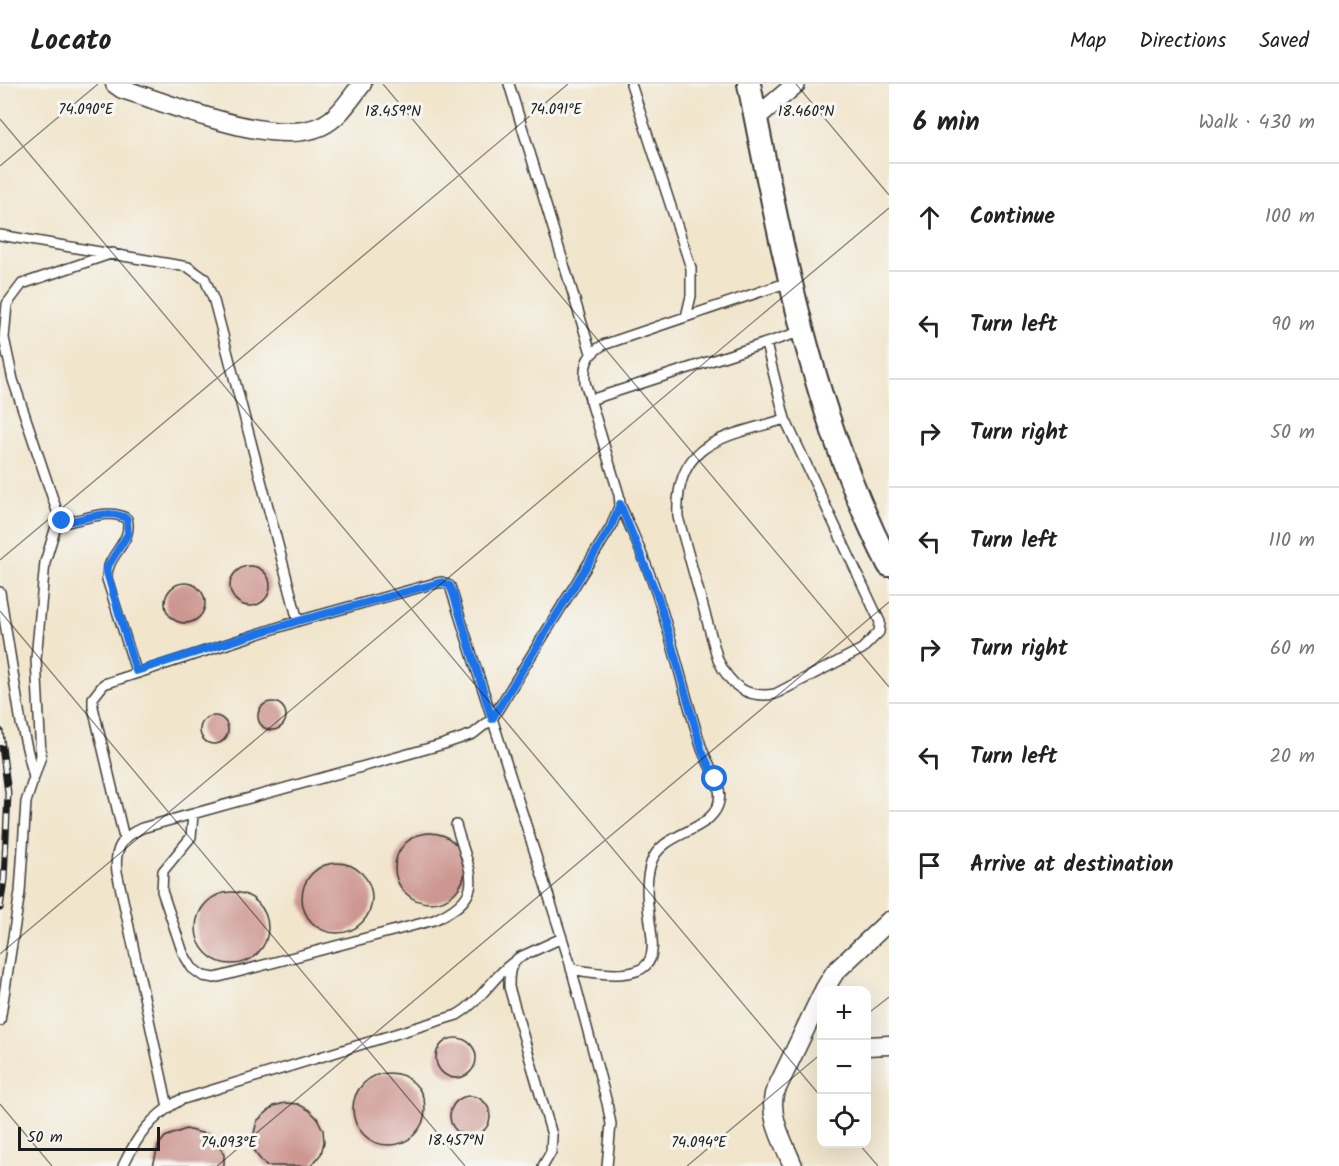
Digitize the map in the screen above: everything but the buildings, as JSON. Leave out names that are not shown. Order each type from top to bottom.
[{"type":"street","points":[[115,84],[122,89],[264,132],[299,132],[320,127],[335,118],[362,84]]},
{"type":"street","points":[[749,84],[789,282],[828,423],[889,566]]},
{"type":"street","points":[[756,118],[796,84]]},
{"type":"street","points":[[827,986],[835,972],[889,921]]},
{"type":"street","points":[[792,1166],[773,1115],[772,1105],[783,1075],[817,1004]]},
{"type":"street","points":[[871,1046],[889,1045]]},
{"type":"lane","points":[[509,84],[591,353]]},
{"type":"lane","points":[[631,84],[691,268],[691,296],[686,317]]},
{"type":"lane","points":[[0,235],[188,267],[205,279],[214,301],[298,621]]},
{"type":"lane","points":[[0,1021],[21,892],[23,820],[39,765],[42,746],[36,703],[36,659],[45,562],[59,517],[13,380],[4,338],[7,304],[22,284],[113,253]]},
{"type":"lane","points":[[572,969],[619,975],[634,973],[645,965],[652,953],[654,938],[650,905],[651,862],[659,850],[673,839],[707,819],[719,802],[720,793],[702,751],[659,600],[620,504],[585,382],[584,365],[591,353],[603,345],[789,282]]},
{"type":"lane","points":[[590,400],[803,331]]},
{"type":"lane","points":[[766,344],[785,419],[880,622],[879,632],[872,642],[862,649],[775,694],[760,696],[747,693],[735,684],[724,673],[718,660],[678,518],[678,503],[681,481],[697,452],[714,441],[785,419]]},
{"type":"lane","points":[[124,838],[142,828],[473,734],[492,719],[611,527],[620,504]]},
{"type":"lane","points":[[59,517],[67,522],[120,514],[127,519],[128,534],[106,569],[136,671]]},
{"type":"lane","points":[[168,1107],[117,872],[115,858],[124,838],[93,698],[104,684],[136,671],[298,621],[442,582],[450,586],[572,969],[611,1124],[607,1166]]},
{"type":"lane","points":[[0,592],[21,723],[34,778]]},
{"type":"lane","points":[[193,815],[191,837],[163,871],[162,891],[183,953],[192,968],[202,976],[215,978],[434,920],[456,910],[467,900],[472,890],[456,825]]},
{"type":"lane","points":[[123,1166],[135,1142],[150,1121],[168,1107],[193,1095],[457,1015],[476,1003],[492,980],[512,963],[529,952],[562,939]]},
{"type":"lane","points":[[512,963],[509,987],[552,1135],[551,1152],[543,1166]]},
{"type":"railway","points":[[0,731],[8,793],[4,880],[0,908]]},
{"type":"route","points":[[62,521],[110,514],[120,514],[127,519],[128,534],[106,569],[107,579],[136,671],[298,621],[442,582],[450,586],[453,593],[492,719],[611,527],[620,504],[659,600],[702,751],[715,779]]}]
